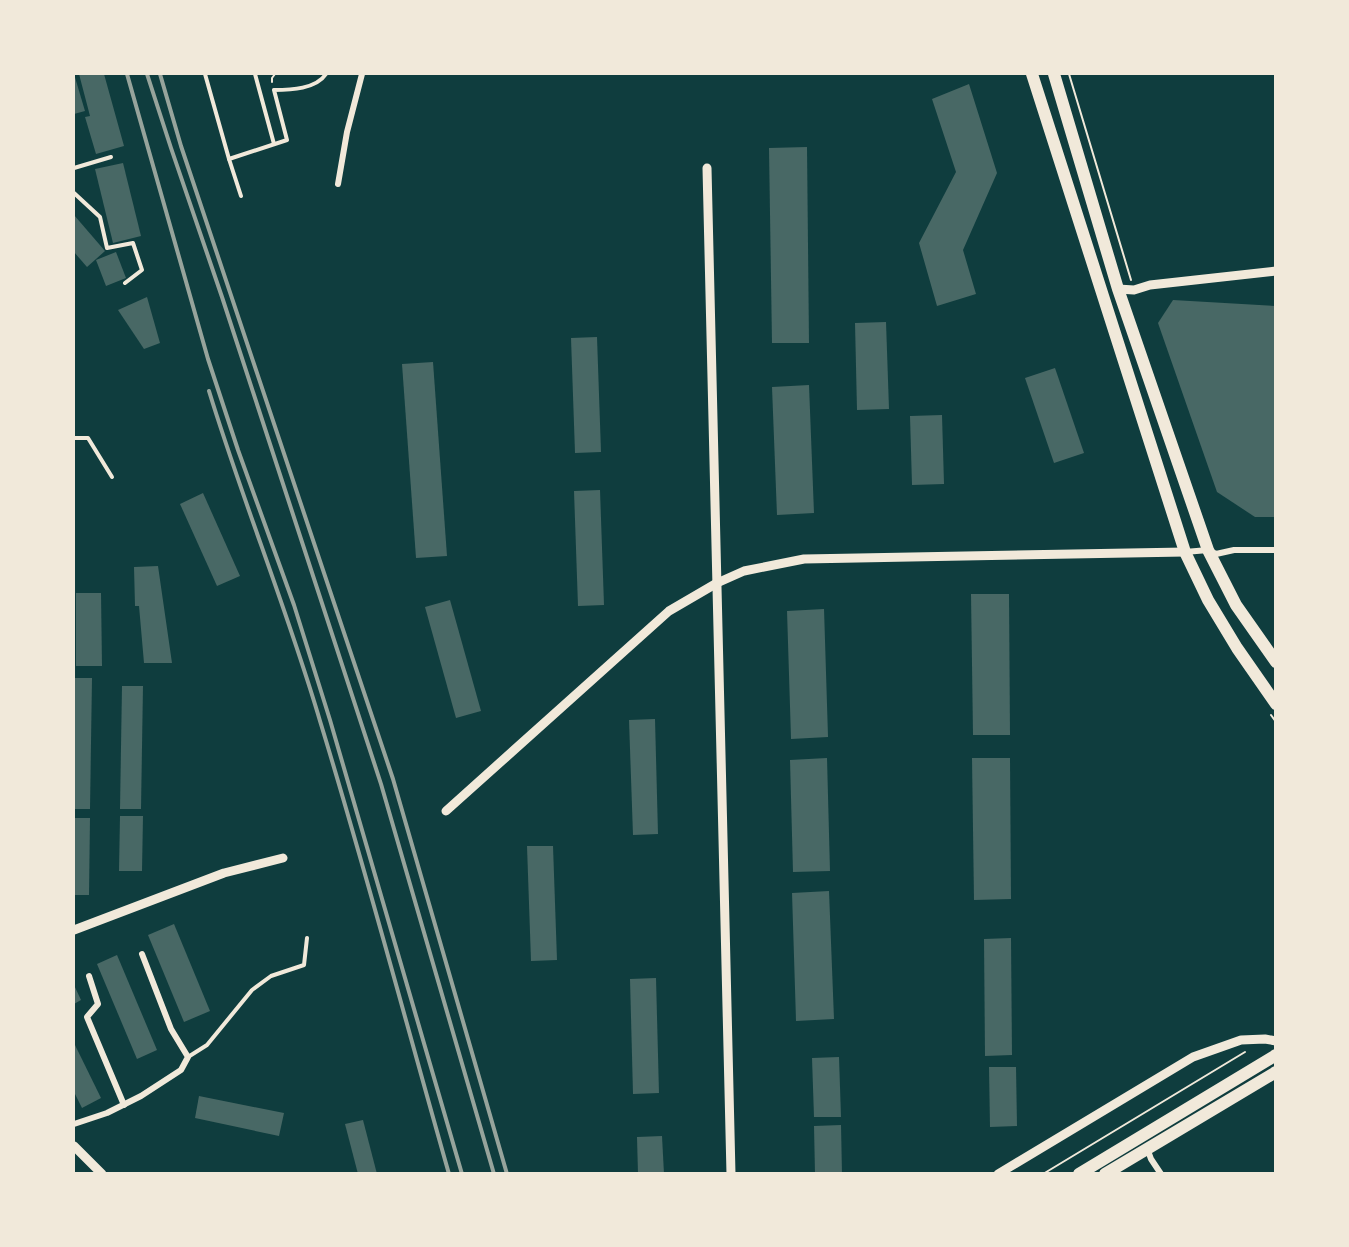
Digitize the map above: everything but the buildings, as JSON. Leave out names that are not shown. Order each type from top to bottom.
[{"type":"main road","points":[[1032,74],[1185,552],[1208,600],[1275,704]]},
{"type":"main road","points":[[1054,74],[1118,289],[1208,550],[1236,605],[1275,663]]},
{"type":"main road","points":[[1079,1173],[1275,1055]]},
{"type":"main road","points":[[1105,1173],[1275,1072]]},
{"type":"street","points":[[338,184],[346,132],[362,74]]},
{"type":"street","points":[[707,168],[731,1173]]},
{"type":"street","points":[[1118,289],[1134,290],[1149,285],[1275,271]]},
{"type":"street","points":[[446,811],[669,611],[717,583],[744,571],[804,559],[1208,550],[1216,554],[1234,550],[1275,550]]},
{"type":"street","points":[[74,930],[224,873],[283,858]]},
{"type":"street","points":[[74,1124],[107,1113],[141,1096],[181,1070],[188,1057],[171,1029],[142,954]]},
{"type":"street","points":[[89,976],[98,1004],[87,1017],[124,1105]]},
{"type":"street","points":[[998,1173],[1193,1057],[1241,1040],[1275,1041]]},
{"type":"street","points":[[74,1146],[102,1173]]},
{"type":"street","points":[[1147,1148],[1151,1159],[1161,1173]]},
{"type":"lane","points":[[205,74],[241,196]]},
{"type":"lane","points":[[255,74],[274,144]]},
{"type":"lane","points":[[229,159],[287,140],[274,90],[312,85],[326,74]]},
{"type":"lane","points":[[74,168],[111,157]]},
{"type":"lane","points":[[74,193],[100,217],[107,248],[133,243],[142,270],[125,283]]},
{"type":"lane","points":[[74,438],[88,438],[112,477]]},
{"type":"lane","points":[[188,1057],[207,1045],[252,990],[271,976],[304,965],[308,938]]},
{"type":"path","points":[[1069,74],[1134,290]]},
{"type":"path","points":[[1043,1173],[1245,1052]]},
{"type":"railway","points":[[127,74],[208,359],[294,605],[330,720],[462,1174]]},
{"type":"railway","points":[[147,74],[381,784],[494,1174]]},
{"type":"railway","points":[[160,74],[181,146],[393,779],[507,1174]]},
{"type":"railway","points":[[209,391],[294,638],[320,721],[370,890],[449,1174]]}]
